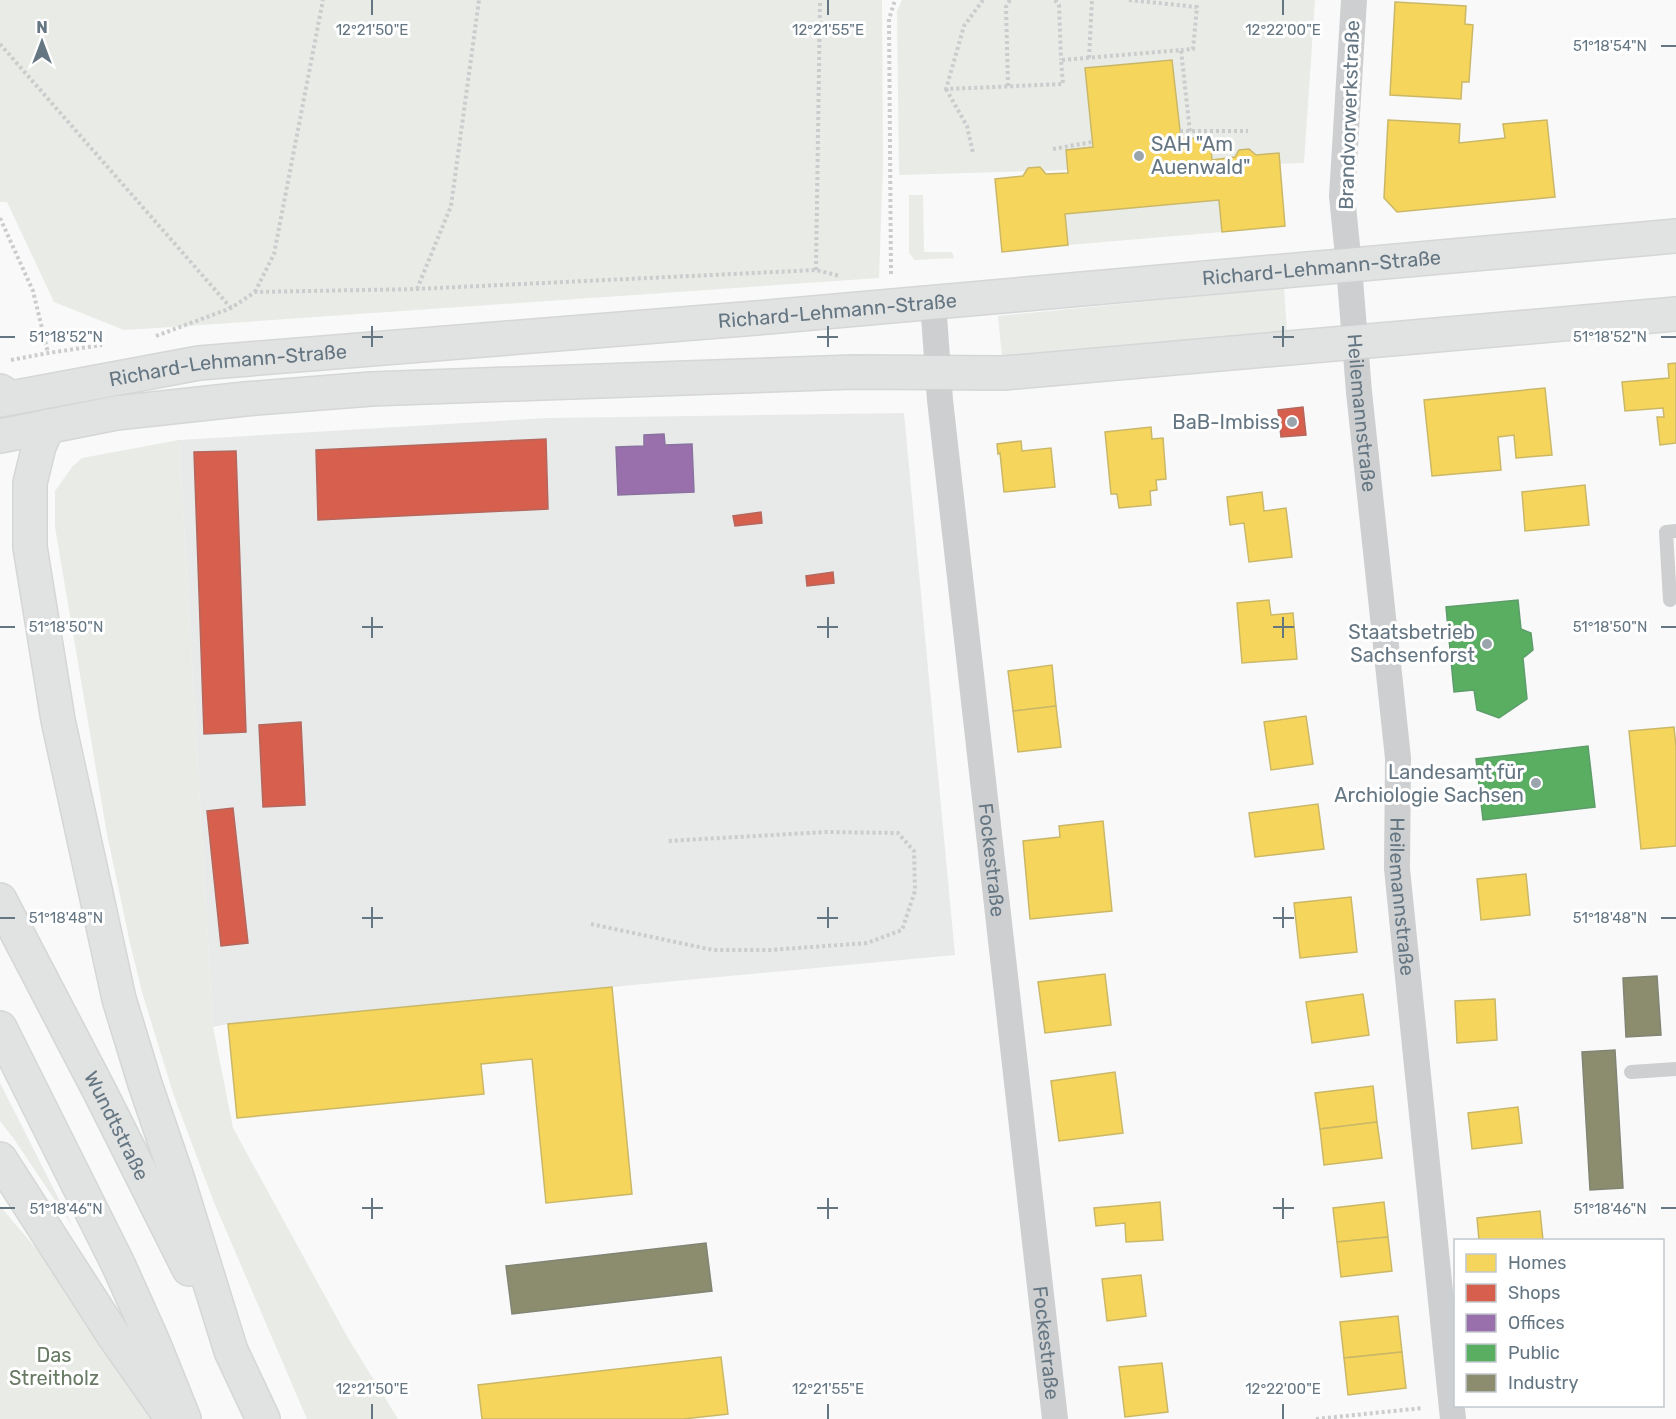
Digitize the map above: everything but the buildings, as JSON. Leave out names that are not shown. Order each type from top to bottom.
[{"type":"main road","name":"Richard-Lehmann-Straße","points":[[5,388],[199,363],[768,317],[1676,236]]},
{"type":"main road","name":"Richard-Lehmann-Straße","points":[[0,436],[116,413],[245,399],[372,389],[853,372],[1004,374],[1676,314]]},
{"type":"main road","points":[[48,426],[39,446],[30,483],[30,547],[58,720],[119,999],[231,1351],[263,1419]]},
{"type":"main road","name":"Wundtstraße","points":[[0,900],[231,1351]]},
{"type":"main road","points":[[0,1028],[118,1264],[184,1419]]},
{"type":"main road","points":[[0,1158],[114,1336],[173,1419]]},
{"type":"street","name":"Brandvorwerkstraße","points":[[1349,266],[1342,196],[1354,0]]},
{"type":"street","name":"Heilemannstraße","points":[[1349,266],[1398,758],[1397,869],[1452,1412]]},
{"type":"street","name":"Fockestraße","points":[[933,302],[937,372],[1055,1419]]},
{"type":"lane","points":[[1670,600],[1666,532],[1676,531]]},
{"type":"lane","points":[[1631,1072],[1676,1069]]},
{"type":"path","points":[[147,339],[231,308],[255,292],[274,254],[323,0]]},
{"type":"path","points":[[417,289],[451,206],[479,0]]},
{"type":"path","points":[[816,270],[820,0]]},
{"type":"path","points":[[891,277],[889,19],[895,0]]},
{"type":"path","points":[[973,153],[967,126],[946,89],[964,26],[982,0]]},
{"type":"path","points":[[1008,86],[1005,7],[1010,0]]},
{"type":"path","points":[[946,89],[1063,84],[1059,5],[1055,0]]},
{"type":"path","points":[[1089,57],[1092,0]]},
{"type":"path","points":[[1061,60],[1193,49],[1197,7],[1129,0]]},
{"type":"path","points":[[0,44],[231,308]]},
{"type":"path","points":[[1180,50],[1190,132]]},
{"type":"path","points":[[1180,131],[1248,131]]},
{"type":"path","points":[[1053,149],[1092,142]]},
{"type":"path","points":[[0,218],[33,291],[48,353]]},
{"type":"path","points":[[255,292],[417,289],[816,270],[848,279]]},
{"type":"path","points":[[5,388],[48,353],[103,345]]},
{"type":"path","points":[[591,924],[713,950],[770,950],[867,943],[902,930],[915,891],[914,851],[898,833],[826,832],[667,841]]},
{"type":"path","points":[[1316,1419],[1452,1412]]},
{"type":"shaded area","points":[[904,413],[955,955],[213,1027],[179,440],[547,418]]},
{"type":"green space","points":[[0,0],[882,0],[883,164],[879,278],[124,330],[54,302],[7,202],[0,202]]},
{"type":"green space","points":[[902,0],[1315,0],[1304,163],[899,175],[897,11]]},
{"type":"green space","points":[[909,195],[923,195],[924,252],[952,252],[954,258],[915,260],[909,253]]},
{"type":"green space","points":[[1219,200],[1222,232],[1068,245],[1065,214]]},
{"type":"green space","points":[[1284,288],[1287,332],[1002,357],[998,316]]},
{"type":"green space","points":[[179,440],[213,1027],[233,1128],[348,1338],[398,1419],[307,1419],[213,1200],[174,1096],[142,992],[130,943],[107,834],[55,527],[55,491],[72,467],[82,458]]},
{"type":"green space","points":[[0,1083],[73,1227],[0,1121]]},
{"type":"green space","name":"Das Streitholz","points":[[0,1206],[39,1252],[152,1419],[0,1419]]},
{"type":"place","name":"SAH \"Am Auenwald\"","points":[[1139,156]]},
{"type":"place","name":"BaB-Imbiss","points":[[1292,422]]},
{"type":"place","name":"Staatsbetrieb Sachsenforst","points":[[1487,644]]},
{"type":"place","name":"Landesamt für Archiologie Sachsen","points":[[1536,783]]}]
